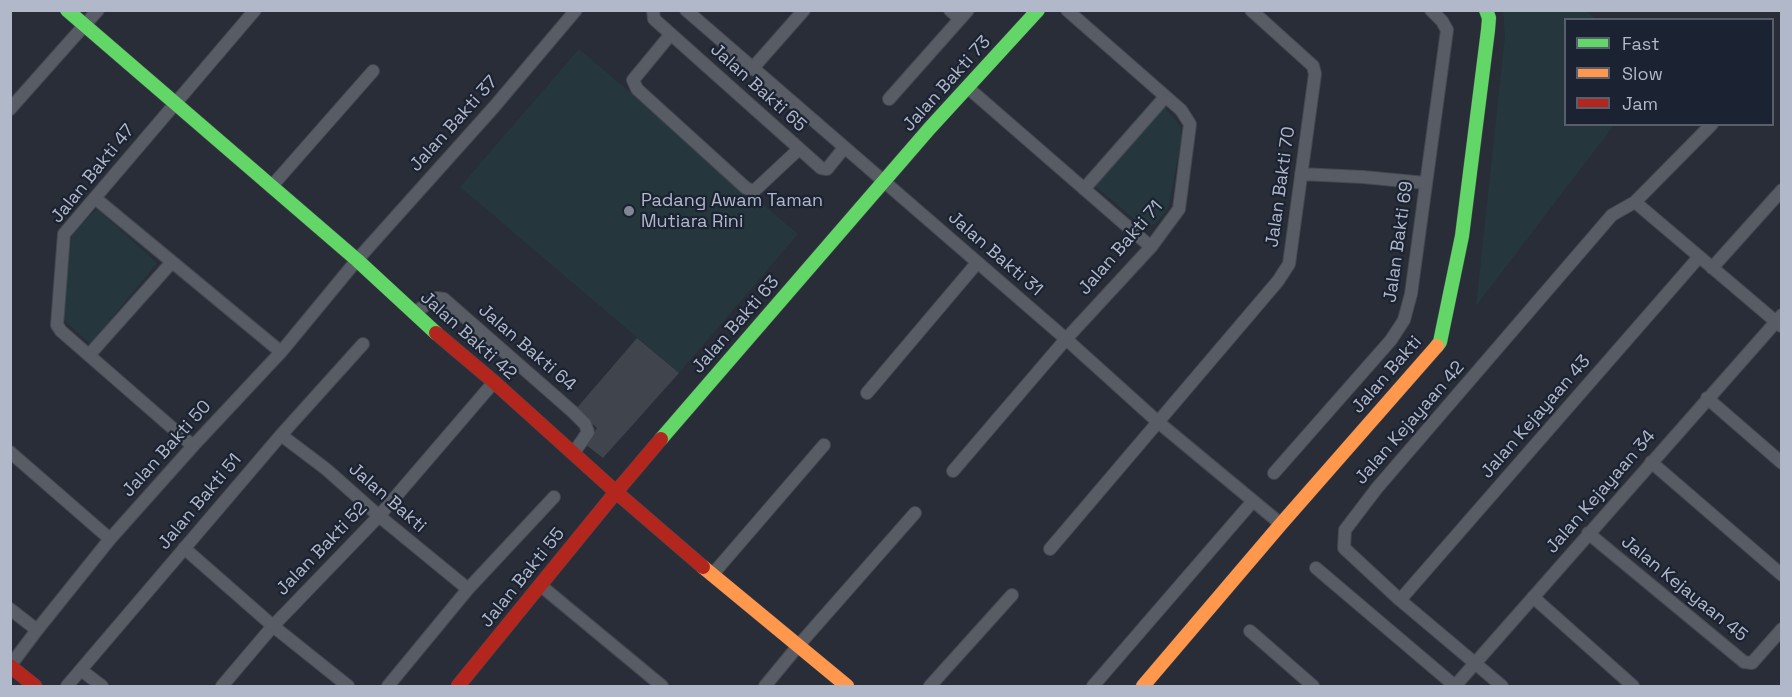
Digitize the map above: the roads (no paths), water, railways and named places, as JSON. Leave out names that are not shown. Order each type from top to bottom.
[{"type":"street","name":"Jalan Bakti 42","points":[[67,10],[357,260],[439,336],[494,382],[616,492],[847,687]]},
{"type":"street","points":[[10,109],[98,10]]},
{"type":"street","name":"Jalan Bakti 47","points":[[193,446],[61,331],[57,325],[64,234],[255,10]]},
{"type":"street","name":"Jalan Bakti 37","points":[[357,260],[494,107],[576,10]]},
{"type":"street","name":"Jalan Bakti 65","points":[[653,10],[654,19],[821,168],[827,169],[844,148]]},
{"type":"street","name":"Jalan Bakti 31","points":[[686,10],[1066,339],[1158,422],[1281,524]]},
{"type":"street","points":[[753,69],[804,10]]},
{"type":"street","points":[[889,99],[964,15],[950,10]]},
{"type":"street","name":"Jalan Bakti 73","points":[[884,182],[1038,10]]},
{"type":"street","name":"Jalan Bakti 71","points":[[953,471],[1066,339],[1151,247],[1179,209],[1190,124],[1181,110],[1067,10]]},
{"type":"street","name":"Jalan Bakti 70","points":[[1050,549],[1278,281],[1289,264],[1315,74],[1313,66],[1251,10]]},
{"type":"street","name":"Jalan Bakti 69","points":[[1274,473],[1391,339],[1404,320],[1411,294],[1447,30],[1431,10]]},
{"type":"street","name":"Jalan Bakti","points":[[1143,687],[1440,342],[1462,236],[1488,30],[1489,18],[1486,10]]},
{"type":"street","points":[[671,34],[633,80],[637,89],[746,188],[754,191],[800,149]]},
{"type":"street","points":[[271,187],[373,71]]},
{"type":"street","points":[[967,87],[1151,247]]},
{"type":"street","points":[[1084,189],[1165,97]]},
{"type":"street","points":[[1710,126],[1635,202],[1780,321]]},
{"type":"street","points":[[1301,174],[1426,183]]},
{"type":"street","name":"Jalan Bakti 63","points":[[616,492],[884,182]]},
{"type":"street","points":[[1713,268],[1782,190]]},
{"type":"street","points":[[94,198],[281,352]]},
{"type":"street","name":"Jalan Kejayaan 42","points":[[1502,687],[1400,600],[1344,548],[1345,530],[1410,447],[1480,369],[1611,215],[1635,202]]},
{"type":"street","name":"Jalan Kejayaan 43","points":[[1400,600],[1700,257]]},
{"type":"street","name":"Jalan Bakti 50","points":[[10,666],[110,539],[281,352],[357,260]]},
{"type":"street","points":[[90,355],[172,262]]},
{"type":"street","points":[[867,393],[976,262]]},
{"type":"street","name":"Jalan Bakti 64","points":[[415,312],[437,298],[444,299],[573,412],[585,424],[588,432],[573,454]]},
{"type":"street","name":"Jalan Kejayaan 34","points":[[1455,687],[1707,398],[1780,321]]},
{"type":"street","name":"Jalan Bakti 51","points":[[67,687],[281,435],[363,344]]},
{"type":"street","name":"Jalan Bakti 52","points":[[222,687],[273,626],[379,516],[494,382]]},
{"type":"street","points":[[1707,398],[1782,463]]},
{"type":"street","name":"Jalan Bakti","points":[[281,435],[326,469],[468,590]]},
{"type":"street","points":[[712,575],[825,445]]},
{"type":"street","points":[[10,452],[110,539]]},
{"type":"street","points":[[1651,462],[1782,575]]},
{"type":"street","name":"Jalan Bakti 55","points":[[465,684],[540,585],[616,492]]},
{"type":"street","points":[[388,687],[468,590],[554,497]]},
{"type":"street","points":[[1093,687],[1253,501]]},
{"type":"street","points":[[765,687],[915,513]]},
{"type":"street","name":"Jalan Kejayaan 45","points":[[1588,533],[1744,662],[1752,663],[1782,629]]},
{"type":"street","points":[[184,548],[273,626],[348,687]]},
{"type":"street","points":[[1316,568],[1455,687]]},
{"type":"street","points":[[540,585],[654,684]]},
{"type":"street","points":[[930,687],[1012,595]]},
{"type":"street","points":[[1533,597],[1633,687]]},
{"type":"street","points":[[10,609],[37,630]]},
{"type":"street","points":[[1250,631],[1313,687]]},
{"type":"street","points":[[10,666],[35,687]]},
{"type":"street","points":[[81,670],[102,687]]},
{"type":"place","name":"Padang Awam Taman Mutiara Rini","points":[[629,211]]}]
